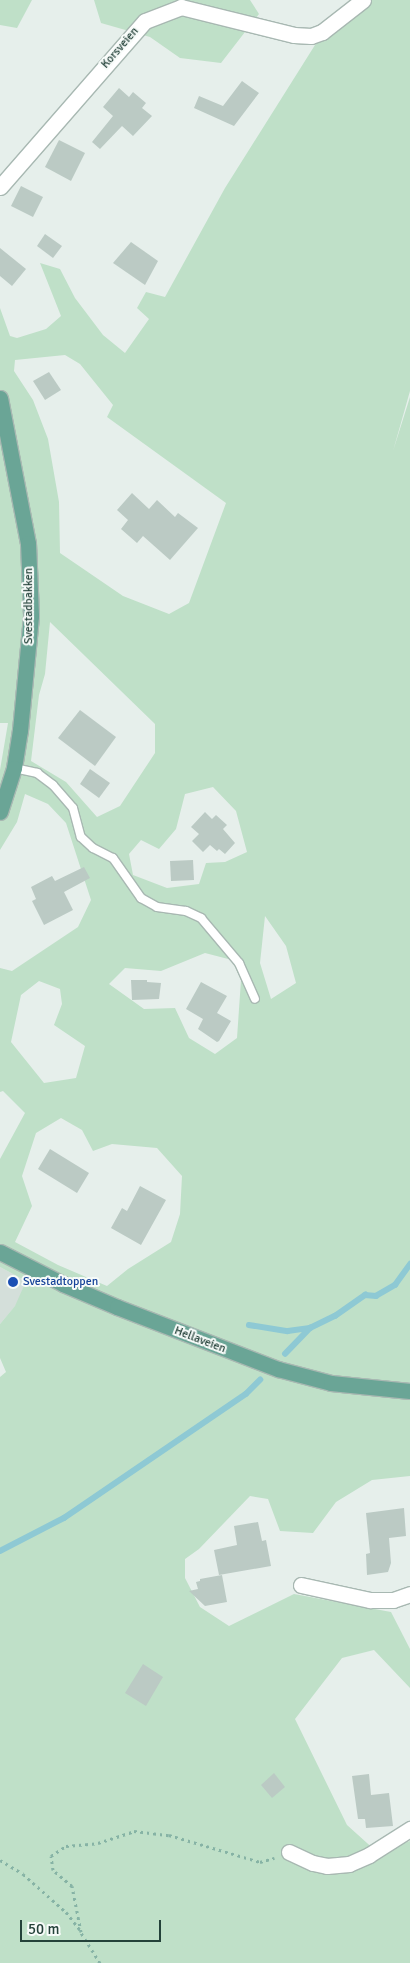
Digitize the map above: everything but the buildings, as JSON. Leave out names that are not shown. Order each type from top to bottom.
[{"type":"main road","name":"Svestadbakken","points":[[0,398],[24,524],[30,576],[31,616],[26,680],[14,768],[0,812]]},
{"type":"main road","name":"Hellaveien","points":[[0,1252],[63,1284],[117,1307],[278,1370],[331,1384],[359,1388],[410,1391]]},
{"type":"street","name":"Korsveien","points":[[0,187],[145,21],[182,7],[294,35],[311,36],[322,32],[363,0]]},
{"type":"street","points":[[301,1585],[370,1600],[393,1600],[410,1594]]},
{"type":"street","points":[[289,1852],[313,1863],[326,1866],[349,1864],[369,1855],[410,1829]]},
{"type":"lane","points":[[14,768],[37,773],[53,785],[72,808],[80,836],[93,848],[114,858],[141,898],[157,907],[186,911],[201,918],[239,963],[255,999]]},
{"type":"path","points":[[81,1932],[72,1886],[53,1870],[51,1856],[66,1846],[98,1843],[134,1831],[169,1835],[260,1862],[289,1852]]},
{"type":"path","points":[[0,1860],[23,1874],[66,1912],[100,1963]]},
{"type":"shaded area","points":[[0,1267],[26,1281],[17,1304],[0,1324]]},
{"type":"green space","points":[[0,0],[32,0],[17,28],[0,25]]},
{"type":"green space","points":[[94,0],[250,0],[259,14],[221,63],[180,58],[150,37],[101,23]]},
{"type":"green space","points":[[370,0],[410,0],[410,391],[393,451],[410,397],[410,1476],[372,1480],[336,1502],[313,1533],[280,1531],[268,1499],[250,1496],[199,1549],[185,1559],[185,1578],[200,1607],[229,1626],[294,1594],[391,1612],[410,1649],[410,1688],[374,1650],[342,1658],[295,1719],[347,1825],[377,1852],[410,1841],[410,1963],[0,1963],[0,1377],[6,1372],[0,1358],[0,1324],[15,1306],[26,1281],[0,1267],[0,1159],[25,1113],[3,1091],[0,1092],[0,968],[12,971],[78,927],[91,900],[66,823],[48,804],[25,794],[17,822],[0,850],[0,770],[8,723],[0,723],[0,308],[10,336],[17,338],[46,329],[61,316],[40,263],[60,269],[75,298],[103,335],[125,353],[149,319],[137,308],[146,292],[165,297],[225,188],[315,45]],"holes":[[[65,355],[80,364],[113,405],[107,417],[226,503],[189,603],[169,614],[123,596],[60,553],[59,502],[48,439],[33,400],[14,371],[15,360]],[[50,622],[155,724],[155,753],[120,806],[97,817],[66,782],[31,761],[39,695],[45,674]],[[213,787],[236,811],[247,852],[225,862],[206,863],[199,884],[167,888],[133,875],[129,854],[141,840],[159,849],[176,829],[185,794]],[[265,916],[286,946],[296,983],[271,999],[260,963]],[[205,953],[232,960],[241,980],[237,1038],[215,1054],[189,1038],[175,1008],[144,1009],[109,984],[125,968],[161,971]],[[39,981],[60,989],[62,1004],[54,1025],[85,1046],[76,1078],[44,1083],[11,1042],[21,995]],[[61,1118],[82,1130],[93,1151],[112,1144],[157,1148],[182,1176],[180,1214],[171,1242],[128,1269],[107,1286],[58,1265],[15,1242],[32,1206],[22,1176],[36,1133]]]},
{"type":"waterway","points":[[249,1325],[288,1331],[310,1328],[335,1316],[365,1295],[376,1296],[395,1285],[410,1264]]},
{"type":"waterway","points":[[285,1354],[310,1328]]},
{"type":"waterway","points":[[0,1551],[64,1518],[246,1394],[260,1380]]},
{"type":"place","name":"Svestadtoppen","points":[[13,1282]]}]
